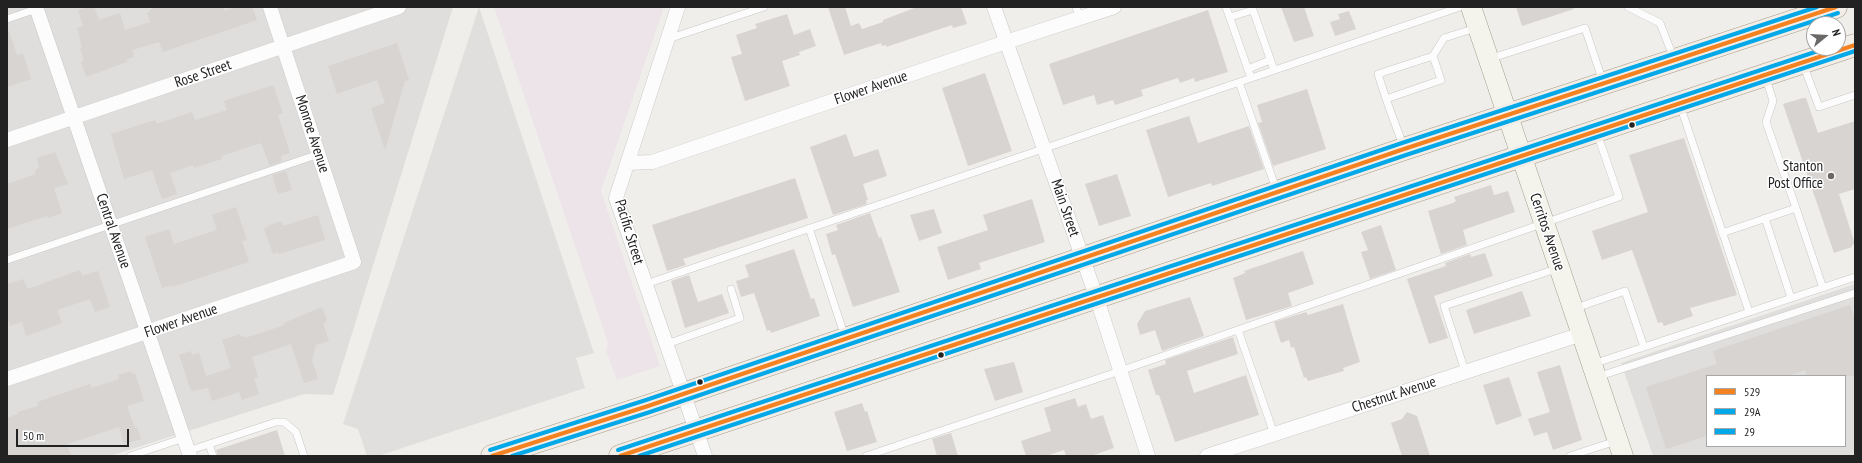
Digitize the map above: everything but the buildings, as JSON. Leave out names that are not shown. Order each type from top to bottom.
[{"type":"main road","points":[[493,456],[684,394],[1404,149],[1836,7]]},
{"type":"main road","points":[[620,456],[1855,44]]},
{"type":"street","name":"Monroe Avenue","points":[[270,7],[354,262]]},
{"type":"street","name":"Rose Street","points":[[7,140],[399,7]]},
{"type":"street","name":"Pacific Street","points":[[678,7],[616,198],[705,456]]},
{"type":"street","name":"Main Street","points":[[994,7],[1096,296],[1148,456]]},
{"type":"street","name":"Flower Avenue","points":[[627,163],[652,162],[1006,42],[1078,12],[1114,7]]},
{"type":"street","name":"Cerritos Avenue","points":[[1471,7],[1621,448]]},
{"type":"street","name":"Central Avenue","points":[[38,8],[189,454]]},
{"type":"street","name":"Flower Avenue","points":[[7,379],[354,262]]},
{"type":"street","name":"Chestnut Avenue","points":[[1207,456],[1582,334]]},
{"type":"lane","points":[[668,39],[764,7]]},
{"type":"lane","points":[[1226,7],[1251,78]]},
{"type":"lane","points":[[646,284],[1460,7]]},
{"type":"lane","points":[[1628,7],[1660,23],[1675,60]]},
{"type":"lane","points":[[7,19],[38,8]]},
{"type":"lane","points":[[1230,18],[1253,10],[1274,70]]},
{"type":"lane","points":[[1404,149],[1378,74],[1434,56],[1444,38],[1478,27]]},
{"type":"lane","points":[[1489,60],[1585,28],[1604,84]]},
{"type":"lane","points":[[1386,99],[1441,80],[1434,56]]},
{"type":"lane","points":[[1248,69],[1270,60]]},
{"type":"lane","points":[[1802,62],[1819,107],[1855,95]]},
{"type":"lane","points":[[1765,75],[1773,101],[1766,122],[1823,288]]},
{"type":"lane","points":[[1239,82],[1278,193]]},
{"type":"lane","points":[[1679,103],[1749,312]]},
{"type":"lane","points":[[866,456],[1120,371],[1619,197],[1596,131]]},
{"type":"lane","points":[[7,260],[319,154]]},
{"type":"lane","points":[[1722,233],[1796,208]]},
{"type":"lane","points":[[1765,218],[1791,298]]},
{"type":"lane","points":[[809,228],[846,339]]},
{"type":"lane","points":[[1465,371],[1444,306],[1559,268]]},
{"type":"lane","points":[[1594,371],[1644,347],[1855,277]]},
{"type":"lane","points":[[667,344],[740,318],[731,289]]},
{"type":"lane","points":[[1573,309],[1625,291],[1644,347]]},
{"type":"lane","points":[[1594,371],[1855,293]]},
{"type":"lane","points":[[1238,330],[1274,434]]},
{"type":"lane","points":[[189,454],[209,444],[276,422],[284,422],[296,432],[304,456]]},
{"type":"lane","points":[[130,456],[184,438]]},
{"type":"lane","points":[[209,444],[213,456]]},
{"type":"lane","points":[[1570,456],[1621,448]]},
{"type":"shaded area","points":[[7,7],[453,7],[333,395],[304,394],[110,456],[7,456]]},
{"type":"shaded area","points":[[479,7],[594,353],[576,358],[585,388],[378,456],[367,456],[358,429],[343,424]]},
{"type":"shaded area","points":[[494,7],[664,7],[601,191],[660,366],[617,380],[606,351],[608,343]]},
{"type":"shaded area","points":[[1855,284],[1855,456],[1653,456],[1621,363]]},
{"type":"transit line","name":"29","points":[[490,450],[646,400],[1402,143],[1817,7]]},
{"type":"transit line","name":"529","points":[[492,456],[648,406],[1404,149],[1836,7]]},
{"type":"transit line","name":"29A","points":[[512,456],[650,412],[1406,155],[1838,13]]},
{"type":"transit line","name":"529","points":[[620,456],[1855,45]]},
{"type":"transit line","name":"29A","points":[[639,456],[1855,51]]},
{"type":"transit line","name":"29","points":[[618,450],[1806,55]]},
{"type":"place","name":"Stanton Post Office","points":[[1831,176]]}]
